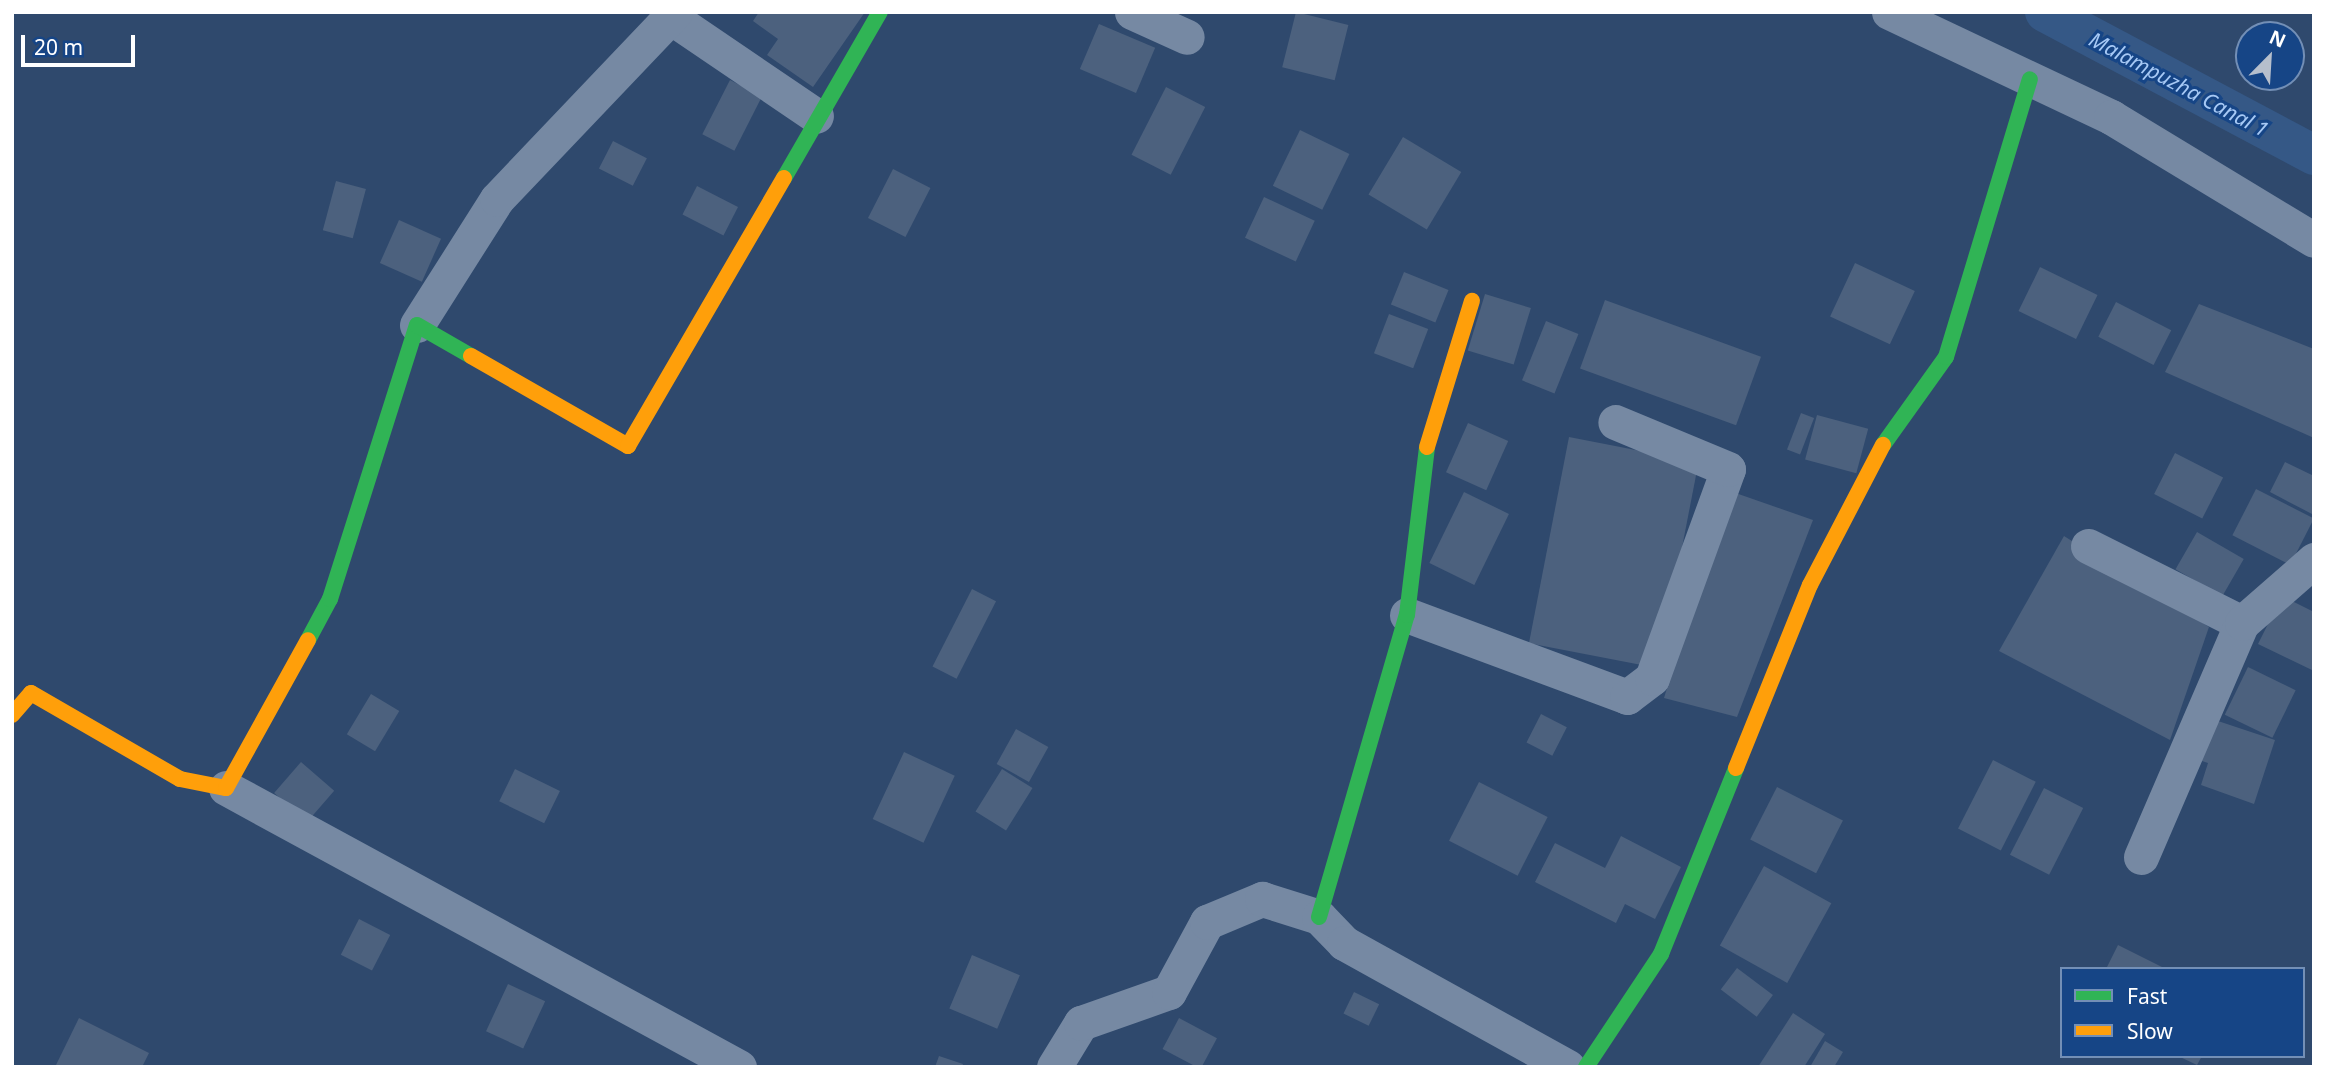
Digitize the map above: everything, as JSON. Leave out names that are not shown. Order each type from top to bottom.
[{"type":"street","points":[[417,325],[628,446],[816,116],[880,12]]},
{"type":"street","points":[[1132,12],[1187,37]]},
{"type":"street","points":[[1889,12],[2111,117],[2314,240]]},
{"type":"street","points":[[226,788],[330,599],[417,325],[497,199],[673,15],[816,116]]},
{"type":"street","points":[[1586,1067],[1661,954],[1810,585],[1888,436],[1946,357],[2030,79]]},
{"type":"street","points":[[1319,917],[1406,615],[1430,424],[1472,301]]},
{"type":"street","points":[[1406,615],[1627,697],[1652,678],[1728,468],[1615,422]]},
{"type":"street","points":[[2088,546],[2242,623]]},
{"type":"street","points":[[2141,857],[2242,623],[2314,560]]},
{"type":"street","points":[[12,715],[31,693],[180,779],[226,788],[739,1067]]},
{"type":"street","points":[[1054,1067],[1082,1023],[1169,992],[1207,922],[1262,899],[1319,917],[1344,943],[1568,1067]]},
{"type":"building","points":[[759,12],[865,12],[813,87],[767,55],[778,39],[753,21]]},
{"type":"building","points":[[1296,12],[1348,25],[1335,80],[1282,67]]},
{"type":"building","points":[[1099,24],[1155,48],[1136,93],[1080,69]]},
{"type":"building","points":[[730,80],[762,96],[734,151],[702,134]]},
{"type":"building","points":[[1166,87],[1205,107],[1171,175],[1131,155]]},
{"type":"building","points":[[1300,130],[1349,154],[1322,210],[1273,186]]},
{"type":"building","points":[[1403,137],[1461,172],[1427,229],[1368,194]]},
{"type":"building","points":[[613,141],[647,158],[633,186],[599,169]]},
{"type":"building","points":[[893,169],[930,188],[905,237],[868,218]]},
{"type":"building","points":[[336,181],[366,189],[353,238],[323,230]]},
{"type":"building","points":[[697,186],[738,207],[723,235],[682,215]]},
{"type":"building","points":[[1264,197],[1315,221],[1296,261],[1245,238]]},
{"type":"building","points":[[399,220],[441,239],[422,282],[380,263]]},
{"type":"building","points":[[1855,263],[1915,291],[1890,344],[1830,316]]},
{"type":"building","points":[[2040,267],[2098,295],[2076,339],[2019,311]]},
{"type":"building","points":[[1404,272],[1449,290],[1435,322],[1391,304]]},
{"type":"building","points":[[1485,294],[1531,308],[1514,364],[1468,350]]},
{"type":"building","points":[[1605,300],[1761,357],[1736,425],[1580,369]]},
{"type":"building","points":[[2116,302],[2171,330],[2154,365],[2098,337]]},
{"type":"building","points":[[2199,304],[2314,349],[2314,438],[2165,372]]},
{"type":"building","points":[[1389,314],[1428,329],[1413,368],[1374,353]]},
{"type":"building","points":[[1546,321],[1578,334],[1554,393],[1522,380]]},
{"type":"building","points":[[1801,413],[1814,418],[1800,454],[1787,449]]},
{"type":"building","points":[[1817,415],[1868,429],[1856,473],[1805,459]]},
{"type":"building","points":[[1468,423],[1508,441],[1486,490],[1446,472]]},
{"type":"building","points":[[1569,437],[1699,462],[1659,668],[1529,643]]},
{"type":"building","points":[[2175,453],[2223,478],[2202,519],[2154,494]]},
{"type":"building","points":[[2285,462],[2314,476],[2312,514],[2270,492]]},
{"type":"building","points":[[2256,489],[2314,519],[2290,565],[2232,535]]},
{"type":"building","points":[[1727,490],[1813,520],[1737,717],[1664,698]]},
{"type":"building","points":[[1464,492],[1509,514],[1474,585],[1429,563]]},
{"type":"building","points":[[2197,532],[2244,559],[2222,596],[2176,569]]},
{"type":"building","points":[[2064,536],[2209,627],[2170,740],[1999,651]]},
{"type":"building","points":[[972,589],[996,601],[957,679],[933,667]]},
{"type":"building","points":[[2282,596],[2314,612],[2314,671],[2258,644]]},
{"type":"building","points":[[2248,667],[2296,690],[2272,738],[2225,715]]},
{"type":"building","points":[[371,694],[399,711],[375,751],[347,734]]},
{"type":"building","points":[[1541,714],[1567,727],[1552,756],[1526,743]]},
{"type":"building","points":[[2206,717],[2275,740],[2254,804],[2201,785],[2208,763],[2193,758]]},
{"type":"building","points":[[1016,729],[1048,747],[1029,782],[997,764]]},
{"type":"building","points":[[904,752],[955,776],[923,843],[873,819]]},
{"type":"building","points":[[1993,760],[2036,782],[2001,850],[1958,829]]},
{"type":"building","points":[[301,762],[334,791],[307,822],[274,793]]},
{"type":"building","points":[[515,769],[560,791],[544,823],[499,801]]},
{"type":"building","points":[[1002,769],[1033,788],[1006,830],[976,811]]},
{"type":"building","points":[[1479,782],[1548,817],[1518,876],[1449,841]]},
{"type":"building","points":[[1777,787],[1843,821],[1816,873],[1750,840]]},
{"type":"building","points":[[2044,788],[2083,808],[2049,875],[2010,855]]},
{"type":"building","points":[[1621,836],[1681,867],[1655,919],[1625,904],[1616,923],[1535,882],[1555,843],[1605,868]]},
{"type":"building","points":[[1764,866],[1831,903],[1787,983],[1720,946]]},
{"type":"building","points":[[359,919],[390,935],[372,971],[341,955]]},
{"type":"building","points":[[2118,945],[2162,967],[2107,967]]},
{"type":"building","points":[[972,955],[1020,975],[997,1029],[949,1008]]},
{"type":"building","points":[[1737,968],[1773,995],[1757,1017],[1721,990]]},
{"type":"building","points":[[508,984],[545,1001],[523,1048],[486,1031]]},
{"type":"building","points":[[1354,992],[1379,1004],[1369,1026],[1343,1014]]},
{"type":"building","points":[[1793,1013],[1825,1034],[1804,1067],[1758,1067]]},
{"type":"building","points":[[79,1018],[149,1053],[142,1067],[55,1067]]},
{"type":"building","points":[[1179,1018],[1217,1038],[1202,1067],[1197,1067],[1163,1049]]},
{"type":"building","points":[[1825,1041],[1843,1052],[1834,1067],[1810,1067]]},
{"type":"building","points":[[939,1056],[963,1064],[962,1067],[935,1067]]},
{"type":"building","points":[[2182,1058],[2201,1058],[2197,1065]]},
{"type":"waterway","name":"Malampuzha Canal 1","points":[[2045,12],[2314,155]]},
{"type":"traffic: fast","points":[[784,178],[880,12]]},
{"type":"traffic: fast","points":[[1883,445],[1946,357],[2030,79]]},
{"type":"traffic: fast","points":[[308,640],[330,599],[417,325],[471,356]]},
{"type":"traffic: fast","points":[[1319,917],[1407,615],[1427,447]]},
{"type":"traffic: fast","points":[[1586,1067],[1661,954],[1736,768]]},
{"type":"traffic: slow","points":[[471,356],[628,446],[784,178]]},
{"type":"traffic: slow","points":[[1427,447],[1472,301]]},
{"type":"traffic: slow","points":[[1736,768],[1810,585],[1883,445]]},
{"type":"traffic: slow","points":[[12,715],[31,693],[180,779],[226,788],[308,640]]}]
